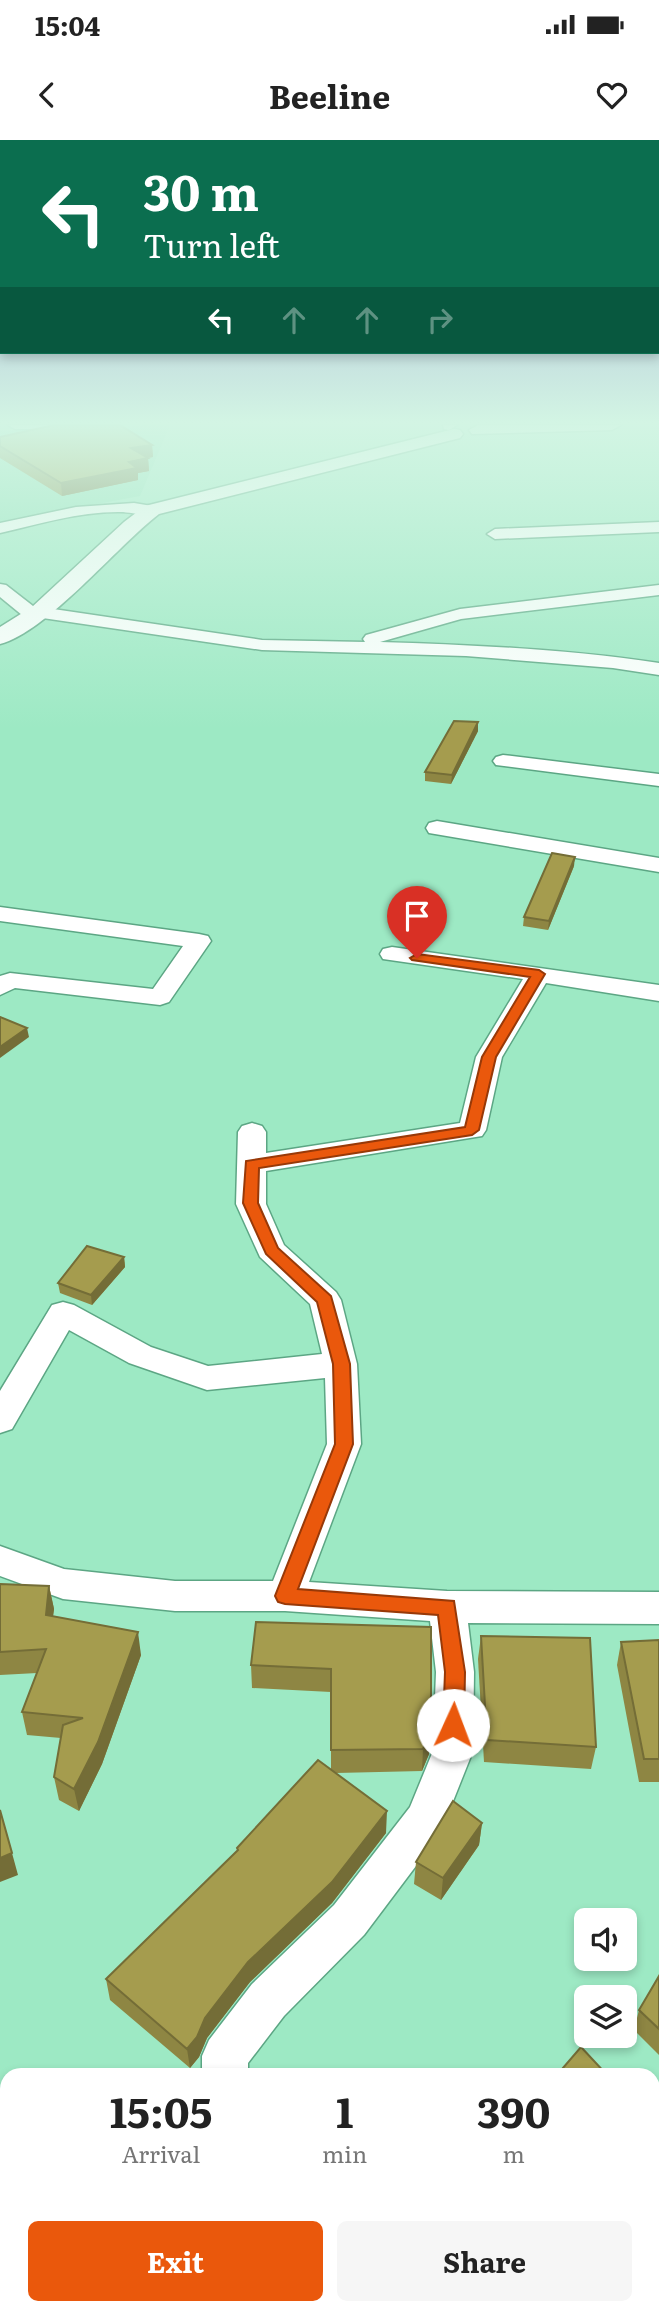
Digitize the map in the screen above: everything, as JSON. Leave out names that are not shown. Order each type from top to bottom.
[{"type":"main road","points":[[0,637],[34,612],[130,526]]},
{"type":"main road","points":[[0,627],[34,612]]},
{"type":"street","points":[[495,534],[659,527]]},
{"type":"street","points":[[0,589],[34,612],[262,645],[466,650],[659,668]]},
{"type":"street","points":[[342,648],[460,614],[659,590]]},
{"type":"street","points":[[503,761],[659,780]]},
{"type":"street","points":[[437,828],[659,865]]},
{"type":"street","points":[[0,914],[199,941],[160,997],[10,980],[0,987]]},
{"type":"street","points":[[392,954],[659,993]]},
{"type":"street","points":[[252,1164],[472,1130],[489,1057],[539,974]]},
{"type":"street","points":[[252,1132],[251,1203],[271,1251],[325,1300],[341,1364],[344,1444],[285,1596]]},
{"type":"street","points":[[0,1420],[62,1313],[140,1355],[208,1378],[341,1364]]},
{"type":"street","points":[[0,1561],[63,1584],[175,1595],[285,1596],[447,1607],[658,1604]]},
{"type":"street","points":[[225,2068],[225,2056],[268,2000],[349,1920],[425,1820],[453,1751],[455,1672],[447,1607]]},
{"type":"building","points":[[454,721],[478,722],[452,775],[425,772]]},
{"type":"building","points":[[552,853],[575,857],[549,921],[524,917]]},
{"type":"building","points":[[0,1017],[27,1028],[0,1047]]},
{"type":"building","points":[[87,1246],[124,1257],[91,1295],[58,1283]]},
{"type":"building","points":[[0,1584],[49,1586],[46,1615],[138,1632],[98,1742],[74,1789],[54,1777],[63,1725],[83,1718],[22,1712],[46,1649],[0,1652]]},
{"type":"building","points":[[256,1622],[431,1627],[431,1731],[423,1749],[331,1750],[331,1669],[251,1665]]},
{"type":"building","points":[[481,1636],[590,1638],[596,1747],[487,1740]]},
{"type":"building","points":[[659,1640],[659,1759],[644,1759],[621,1642]]},
{"type":"building","points":[[318,1760],[387,1811],[332,1882],[248,1962],[205,2018],[197,2037],[187,2049],[106,1979],[238,1850]]},
{"type":"building","points":[[453,1801],[482,1823],[443,1878],[416,1862]]},
{"type":"building","points":[[0,1810],[12,1853],[0,1858]]},
{"type":"building","points":[[659,1976],[659,2029],[639,2010]]},
{"type":"building","points":[[582,2048],[601,2068],[563,2068]]},
{"type":"route","points":[[417,958],[539,974],[489,1057],[472,1130],[252,1164],[251,1203],[271,1251],[325,1300],[341,1364],[344,1444],[285,1596],[447,1607],[455,1672],[453,1725]]}]
